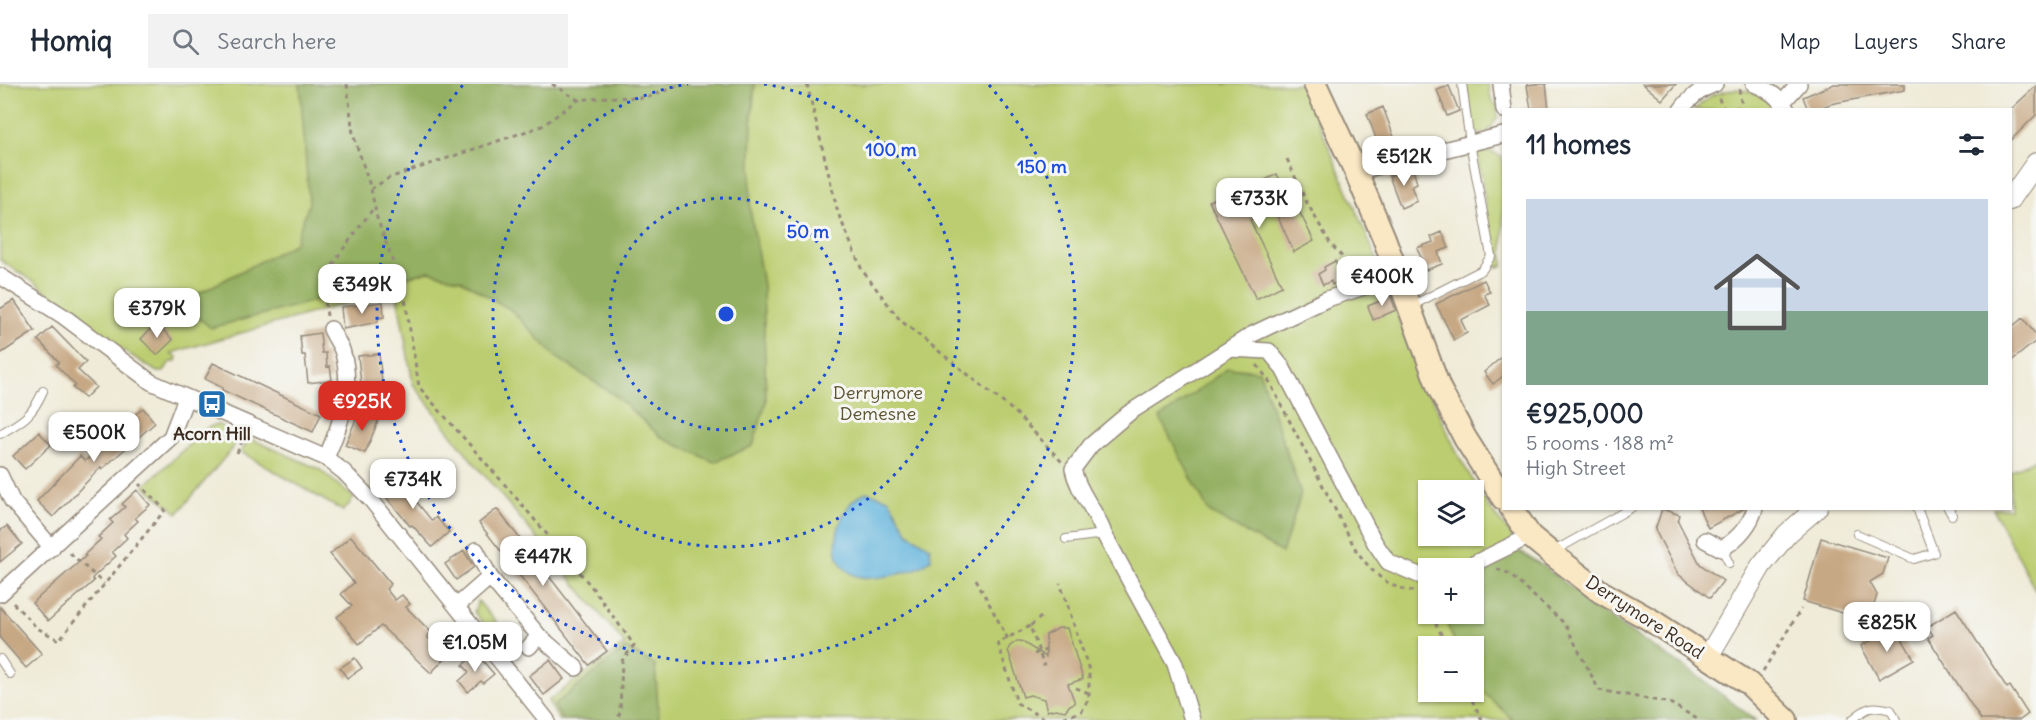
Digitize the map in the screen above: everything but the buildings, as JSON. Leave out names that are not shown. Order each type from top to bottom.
[{"type":"main road","points":[[1315,84],[1356,172],[1440,388],[1465,438],[1502,496]]},
{"type":"main road","name":"Derrymore Road","points":[[1512,510],[1530,536],[1551,554],[1601,592],[1649,619],[1750,685],[1786,720]]},
{"type":"street","points":[[1501,84],[1504,108]]},
{"type":"street","points":[[1683,108],[1688,100],[1705,87],[1715,84]]},
{"type":"street","points":[[1754,84],[1766,88],[1785,106],[1799,84]]},
{"type":"street","points":[[1356,172],[1502,135]]},
{"type":"street","points":[[2012,197],[2036,163]]},
{"type":"street","points":[[0,276],[63,316],[151,382],[326,458],[344,472],[372,501],[547,720]]},
{"type":"street","points":[[1192,720],[1175,664],[1104,534],[1073,470],[1091,445],[1129,413],[1251,334],[1327,298],[1397,276]]},
{"type":"street","points":[[326,458],[339,429],[346,403],[347,383],[342,350],[331,329]]},
{"type":"street","points":[[1229,348],[1269,351],[1282,367],[1375,543],[1388,562],[1418,582]]},
{"type":"street","points":[[6,598],[91,509],[171,437],[186,399]]},
{"type":"street","points":[[0,476],[12,501],[52,548]]},
{"type":"street","points":[[1705,540],[1725,556],[1731,543],[1745,530],[1754,510]]},
{"type":"street","points":[[1708,657],[1761,566],[1786,534],[1815,510]]},
{"type":"street","points":[[1484,559],[1530,536]]},
{"type":"street","points":[[476,550],[490,577],[534,641],[576,668]]},
{"type":"street","points":[[457,606],[490,577]]},
{"type":"lane","points":[[1409,306],[1482,270],[1491,256],[1470,143],[1462,84]]},
{"type":"lane","points":[[0,434],[24,420],[35,408],[43,391]]},
{"type":"lane","points":[[1551,554],[1557,548],[1627,510]]},
{"type":"lane","points":[[1857,534],[1914,559],[1934,553],[1918,510]]},
{"type":"lane","points":[[1066,539],[1104,534]]},
{"type":"lane","points":[[0,659],[10,674]]},
{"type":"lane","points":[[1852,720],[1865,708],[1877,707],[1891,710],[1896,720]]},
{"type":"path","points":[[347,84],[353,134],[371,189],[377,218],[404,292],[419,387],[591,586],[634,645],[622,661],[620,713],[616,720]]},
{"type":"path","points":[[552,84],[578,100]]},
{"type":"path","points":[[371,189],[389,178],[542,126],[578,100],[608,97],[646,98],[683,84]]},
{"type":"path","points":[[807,84],[838,213],[862,270],[900,320],[1016,413],[1059,460],[1073,470]]},
{"type":"path","points":[[1737,108],[1741,102],[1738,84]]},
{"type":"path","points":[[1287,159],[1306,201],[1330,243],[1367,286]]},
{"type":"path","points":[[331,329],[325,306],[323,281],[375,206]]},
{"type":"path","points":[[1248,365],[1257,365],[1269,381],[1356,550],[1371,571],[1395,586],[1409,591],[1418,587]]},
{"type":"path","points":[[6,598],[37,628],[59,640],[165,510],[139,484]]},
{"type":"path","points":[[70,553],[104,584]]},
{"type":"path","points":[[1484,568],[1486,571],[1498,569],[1508,573],[1565,624],[1599,690],[1670,703],[1699,720]]},
{"type":"path","points":[[976,579],[1008,639]]},
{"type":"path","points":[[1055,720],[1081,712],[1089,698],[1089,670],[1060,583]]},
{"type":"path","points":[[1750,685],[1763,672],[1801,609]]},
{"type":"path","points":[[1041,617],[1030,626],[998,643],[1017,703],[1046,720]]},
{"type":"path","points":[[1030,626],[1044,666]]},
{"type":"path","points":[[1034,654],[1046,650]]},
{"type":"path","points":[[1076,688],[1089,693]]},
{"type":"path","points":[[1473,702],[1482,720]]},
{"type":"green space","name":"Derrymore Demesne","points":[[0,84],[1302,84],[1381,269],[1379,276],[1384,289],[1389,292],[1414,358],[1459,457],[1473,480],[1418,480],[1418,546],[1484,546],[1484,499],[1514,538],[1512,541],[1519,551],[1625,629],[1692,672],[1755,720],[559,720],[548,701],[625,644],[470,458],[413,384],[396,289],[171,353],[177,357],[176,361],[169,363],[164,372],[157,372],[103,337],[33,281],[0,260]]},
{"type":"green space","points":[[300,84],[755,84],[750,208],[763,285],[766,402],[753,446],[714,462],[662,438],[616,396],[556,357],[511,310],[461,280],[429,271],[211,328],[180,303],[294,244],[309,204]]},
{"type":"green space","points":[[1466,84],[1488,84],[1492,103],[1497,105],[1498,117],[1488,132],[1473,134]]},
{"type":"green space","points":[[1735,89],[1748,91],[1759,95],[1778,108],[1696,108],[1712,95]]},
{"type":"green space","points":[[1490,151],[1502,157],[1502,266],[1496,267],[1477,153]]},
{"type":"green space","points":[[1228,368],[1259,371],[1301,494],[1282,553],[1209,512],[1160,418]]},
{"type":"green space","points":[[217,424],[240,435],[230,451],[178,513],[144,486],[207,428]]},
{"type":"green space","points":[[249,438],[319,469],[354,498],[343,511],[241,452]]},
{"type":"green space","points":[[2036,459],[2036,592],[1994,510],[2012,510],[2012,471]]},
{"type":"green space","points":[[1517,550],[1543,566],[1625,629],[1692,672],[1755,720],[1513,720],[1484,693],[1484,636],[1452,636],[1447,624],[1484,624],[1484,568]]},
{"type":"green space","points":[[478,601],[519,648],[509,656],[474,612]]},
{"type":"green space","points":[[626,648],[655,665],[659,720],[562,720],[554,705]]},
{"type":"water","points":[[866,492],[889,499],[908,533],[930,547],[931,559],[912,570],[881,577],[857,576],[844,568],[837,550],[838,530],[851,503]]},
{"type":"place","name":"Acorn Hill","points":[[212,404]]}]
